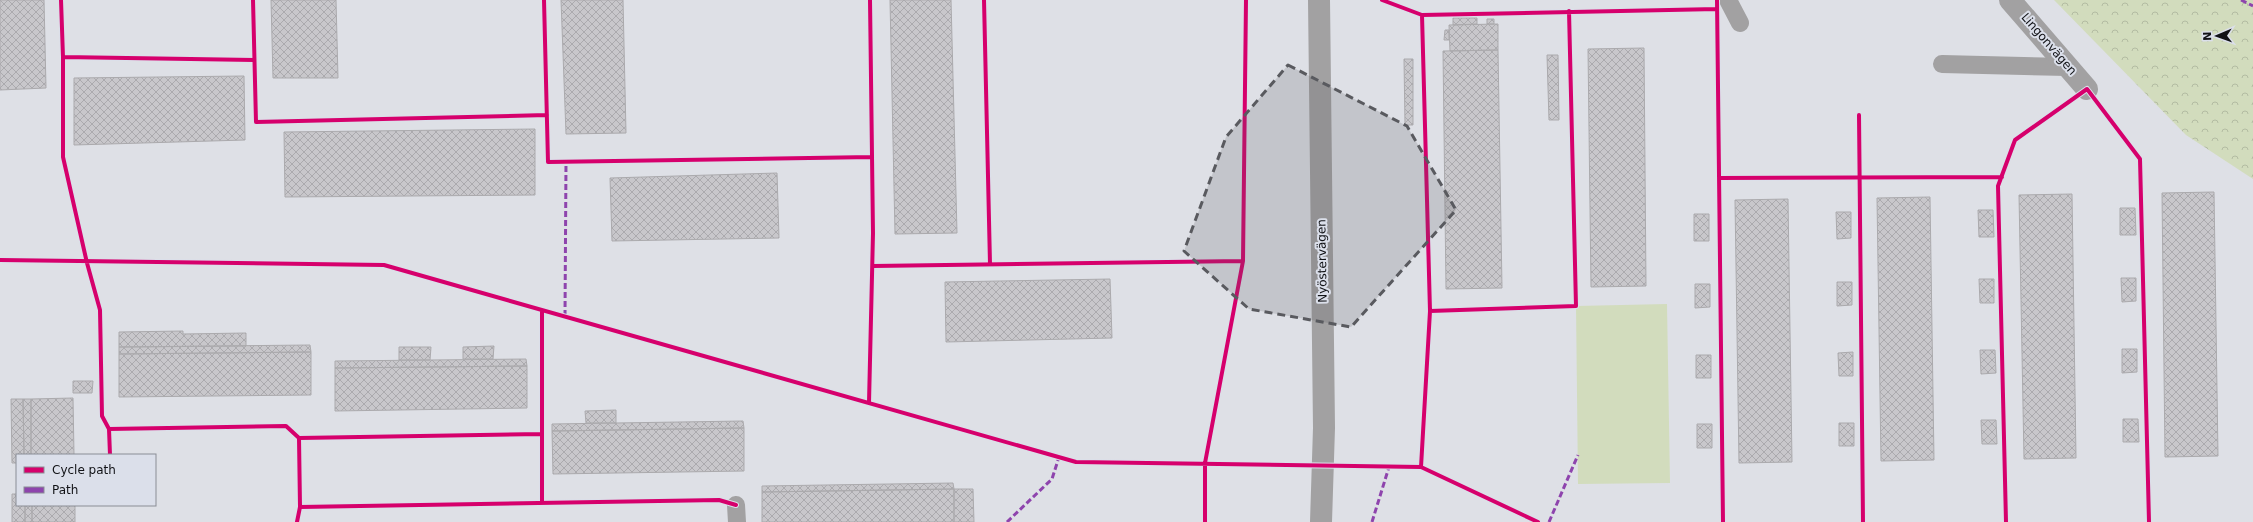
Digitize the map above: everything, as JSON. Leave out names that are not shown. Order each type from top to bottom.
[{"type":"street","name":"Nyöstervägen","points":[[1319,0],[1324,428],[1320,522]]},
{"type":"street","name":"Lingonvägen","points":[[2010,0],[2087,89]]},
{"type":"lane","points":[[1728,0],[1740,22]]},
{"type":"lane","points":[[1942,64],[2068,67]]},
{"type":"highlighted area","points":[[1288,65],[1407,126],[1456,210],[1351,327],[1249,309],[1184,251],[1226,137]]},
{"type":"green space","points":[[2054,0],[2253,0],[2253,179],[2186,135]]},
{"type":"green space","points":[[1667,304],[1670,483],[1578,484],[1576,306]]},
{"type":"building","points":[[0,0],[44,0],[46,88],[0,90]]},
{"type":"building","points":[[271,0],[336,0],[338,78],[273,78]]},
{"type":"building","points":[[561,0],[623,0],[626,133],[566,134]]},
{"type":"building","points":[[890,0],[951,0],[957,233],[895,234]]},
{"type":"building","points":[[1453,18],[1477,18],[1477,24],[1453,25]]},
{"type":"building","points":[[1487,19],[1494,19],[1494,24],[1487,24]]},
{"type":"building","points":[[1498,24],[1498,50],[1450,51],[1449,25]]},
{"type":"building","points":[[1445,30],[1449,30],[1449,40],[1444,40]]},
{"type":"building","points":[[1644,48],[1646,286],[1591,287],[1588,49]]},
{"type":"building","points":[[1498,50],[1502,288],[1446,289],[1443,51]]},
{"type":"building","points":[[1547,55],[1558,55],[1559,120],[1549,120]]},
{"type":"building","points":[[1404,59],[1413,59],[1413,125],[1405,125]]},
{"type":"building","points":[[244,76],[245,140],[74,145],[74,78]]},
{"type":"building","points":[[535,129],[535,195],[285,197],[284,132]]},
{"type":"building","points":[[777,173],[779,238],[612,241],[610,178]]},
{"type":"building","points":[[2214,192],[2218,456],[2165,457],[2162,193]]},
{"type":"building","points":[[2072,194],[2076,458],[2024,459],[2019,195]]},
{"type":"building","points":[[1930,197],[1934,460],[1881,461],[1877,198]]},
{"type":"building","points":[[1788,199],[1792,462],[1739,463],[1735,200]]},
{"type":"building","points":[[2120,208],[2135,208],[2136,235],[2120,235]]},
{"type":"building","points":[[1978,210],[1993,210],[1994,237],[1979,237]]},
{"type":"building","points":[[1836,212],[1851,212],[1851,238],[1837,239]]},
{"type":"building","points":[[1694,214],[1709,214],[1709,241],[1694,241]]},
{"type":"building","points":[[2121,278],[2136,278],[2136,301],[2122,302]]},
{"type":"building","points":[[1110,279],[1112,338],[946,342],[945,282]]},
{"type":"building","points":[[1979,279],[1994,279],[1994,303],[1980,303]]},
{"type":"building","points":[[1837,282],[1852,282],[1852,305],[1837,306]]},
{"type":"building","points":[[1695,284],[1710,284],[1710,307],[1695,308]]},
{"type":"building","points":[[183,331],[183,334],[246,333],[246,346],[119,347],[119,332]]},
{"type":"building","points":[[310,345],[311,352],[119,354],[119,347]]},
{"type":"building","points":[[494,346],[493,359],[463,359],[463,347]]},
{"type":"building","points":[[399,347],[431,347],[430,360],[399,360]]},
{"type":"building","points":[[2122,349],[2137,349],[2137,372],[2122,373]]},
{"type":"building","points":[[1980,350],[1995,350],[1996,373],[1981,374]]},
{"type":"building","points":[[311,352],[311,395],[119,397],[119,354]]},
{"type":"building","points":[[1853,352],[1853,376],[1839,376],[1838,353]]},
{"type":"building","points":[[1696,355],[1711,355],[1711,378],[1696,378]]},
{"type":"building","points":[[526,359],[527,366],[335,368],[335,361]]},
{"type":"building","points":[[527,366],[527,408],[335,411],[335,368]]},
{"type":"building","points":[[73,381],[93,381],[92,393],[73,393]]},
{"type":"building","points":[[73,398],[74,454],[31,454],[31,399]]},
{"type":"building","points":[[11,399],[23,399],[24,454],[16,454],[16,463],[12,463]]},
{"type":"building","points":[[23,399],[31,399],[31,454],[24,454]]},
{"type":"building","points":[[616,410],[616,423],[586,423],[585,411]]},
{"type":"building","points":[[2123,419],[2138,419],[2139,442],[2123,442]]},
{"type":"building","points":[[1981,420],[1996,420],[1997,444],[1982,444]]},
{"type":"building","points":[[743,421],[744,428],[552,431],[552,424]]},
{"type":"building","points":[[1839,423],[1854,423],[1854,446],[1839,446]]},
{"type":"building","points":[[1697,424],[1712,424],[1712,448],[1697,448]]},
{"type":"building","points":[[744,428],[744,471],[553,474],[552,431]]},
{"type":"building","points":[[953,483],[954,489],[762,492],[762,486]]},
{"type":"building","points":[[954,489],[954,522],[762,522],[762,492]]},
{"type":"building","points":[[954,489],[973,489],[974,522],[954,522]]},
{"type":"building","points":[[12,494],[16,494],[16,506],[25,506],[25,522],[12,522]]},
{"type":"building","points":[[25,506],[32,506],[32,522],[25,522]]},
{"type":"building","points":[[32,506],[75,506],[75,522],[32,522]]},
{"type":"marked path","points":[[2241,0],[2253,6]]},
{"type":"marked path","points":[[565,316],[566,162]]},
{"type":"marked path","points":[[1549,522],[1578,455]]},
{"type":"marked path","points":[[1007,522],[1052,479],[1059,457]]},
{"type":"marked path","points":[[1372,522],[1389,467]]},
{"type":"cycle path","points":[[61,0],[63,57],[254,60]]},
{"type":"cycle path","points":[[253,0],[256,122],[547,115]]},
{"type":"cycle path","points":[[544,0],[548,162],[872,157]]},
{"type":"cycle path","points":[[869,403],[873,233],[870,0]]},
{"type":"cycle path","points":[[984,0],[990,264]]},
{"type":"cycle path","points":[[1205,522],[1205,463],[1243,261],[1246,0]]},
{"type":"cycle path","points":[[1382,0],[1422,15],[1717,9]]},
{"type":"cycle path","points":[[1717,0],[1723,522]]},
{"type":"cycle path","points":[[1430,311],[1576,306],[1569,11]]},
{"type":"cycle path","points":[[1421,467],[1430,311],[1422,15]]},
{"type":"cycle path","points":[[63,57],[63,157],[87,263],[100,310],[102,416],[109,429]]},
{"type":"cycle path","points":[[2006,522],[1998,186],[2015,140],[2087,89],[2140,159],[2149,522]]},
{"type":"cycle path","points":[[1859,115],[1863,522]]},
{"type":"cycle path","points":[[1719,178],[2002,177]]},
{"type":"cycle path","points":[[0,260],[384,265],[1076,462],[1421,467],[1538,522]]},
{"type":"cycle path","points":[[873,266],[1243,261]]},
{"type":"cycle path","points":[[542,310],[542,503]]},
{"type":"cycle path","points":[[110,454],[109,429],[286,426],[299,438]]},
{"type":"cycle path","points":[[297,522],[300,507],[299,438],[542,434]]},
{"type":"cycle path","points":[[300,507],[719,500],[736,505]]}]
